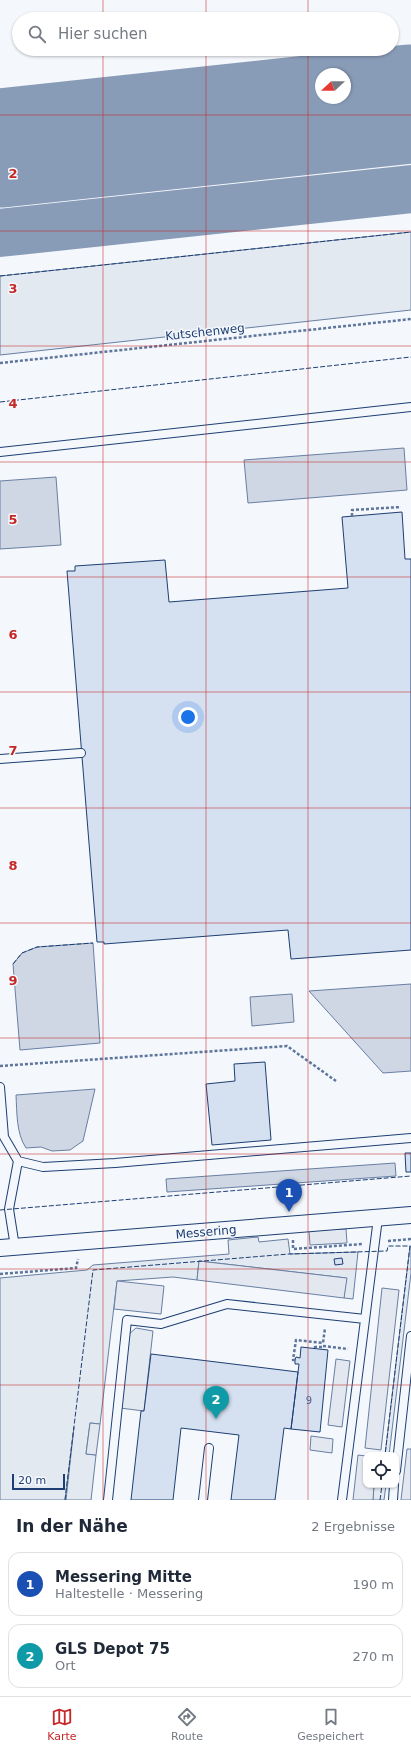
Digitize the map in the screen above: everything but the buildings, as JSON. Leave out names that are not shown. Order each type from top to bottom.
[{"type":"street","name":"Messering","points":[[7,1248],[411,1215]]},
{"type":"lane","points":[[0,452],[411,407]]},
{"type":"lane","points":[[0,759],[81,753]]},
{"type":"lane","points":[[0,1087],[4,1137],[18,1161],[9,1209],[7,1248]]},
{"type":"lane","points":[[18,1161],[42,1167],[115,1163],[411,1138]]},
{"type":"lane","points":[[342,1500],[378,1218]]},
{"type":"lane","points":[[108,1500],[127,1320],[161,1324],[227,1304],[365,1319]]},
{"type":"lane","points":[[398,1452],[411,1336]]},
{"type":"lane","points":[[203,1500],[209,1448]]},
{"type":"lane","points":[[393,1500],[394,1488]]},
{"type":"path","name":"Kutschenweg","points":[[0,363],[411,319]]},
{"type":"path","points":[[352,516],[352,510],[401,507]]},
{"type":"path","points":[[0,1066],[288,1046],[336,1082]]},
{"type":"path","points":[[292,1236],[293,1249],[411,1239]]},
{"type":"path","points":[[0,1274],[76,1268],[82,1242]]},
{"type":"path","points":[[323,1345],[327,1315]]},
{"type":"path","points":[[295,1360],[293,1360],[296,1340],[361,1350]]},
{"type":"path","points":[[315,1348],[315,1346],[323,1347],[323,1345]]},
{"type":"shaded area","points":[[411,232],[411,310],[0,355],[0,276]]},
{"type":"shaded area","points":[[404,448],[407,490],[248,503],[244,460]]},
{"type":"shaded area","points":[[56,477],[61,545],[0,549],[0,481]]},
{"type":"shaded area","points":[[93,943],[100,1043],[20,1050],[13,964],[22,953],[37,947]]},
{"type":"shaded area","points":[[411,984],[411,1071],[383,1073],[309,991]]},
{"type":"shaded area","points":[[292,994],[294,1022],[252,1026],[250,997]]},
{"type":"shaded area","points":[[95,1089],[83,1141],[70,1150],[52,1151],[41,1147],[26,1148],[20,1136],[16,1095]]},
{"type":"shaded area","points":[[395,1163],[396,1176],[167,1192],[166,1179]]},
{"type":"shaded area","points":[[346,1229],[347,1243],[310,1245],[309,1230]]},
{"type":"shaded area","points":[[258,1237],[259,1242],[288,1239],[290,1254],[358,1252],[353,1299],[344,1298],[346,1278],[199,1261],[197,1280],[173,1277],[117,1281],[100,1424],[90,1423],[86,1454],[96,1455],[91,1500],[66,1500],[74,1427],[65,1500],[0,1500],[0,1278],[87,1270],[93,1265],[229,1254],[228,1240]]},
{"type":"shaded area","points":[[411,1246],[411,1273],[389,1452],[385,1452]]},
{"type":"shaded area","points":[[199,1261],[347,1278],[344,1298],[197,1280]]},
{"type":"shaded area","points":[[117,1281],[164,1286],[161,1314],[114,1309]]},
{"type":"shaded area","points":[[382,1288],[399,1290],[381,1450],[365,1448]]},
{"type":"shaded area","points":[[136,1328],[153,1331],[144,1411],[120,1408],[129,1334]]},
{"type":"shaded area","points":[[336,1359],[350,1361],[342,1427],[328,1425]]},
{"type":"shaded area","points":[[90,1423],[100,1424],[96,1455],[86,1454]]},
{"type":"shaded area","points":[[311,1436],[333,1439],[332,1453],[310,1450]]},
{"type":"shaded area","points":[[407,1449],[411,1449],[411,1500],[401,1500]]},
{"type":"shaded area","points":[[358,1455],[363,1456],[363,1488],[374,1488],[373,1500],[353,1500]]},
{"type":"shaded area","points":[[374,1488],[386,1488],[384,1500],[373,1500]]},
{"type":"taxiway","points":[[0,233],[411,189]]},
{"type":"runway","points":[[0,148],[411,104]]},
{"type":"fence","points":[[0,276],[411,232]]},
{"type":"fence","points":[[0,402],[411,357]]},
{"type":"fence","points":[[13,964],[22,953],[37,947],[93,943]]},
{"type":"fence","points":[[0,1210],[411,1176]]},
{"type":"fence","points":[[65,1500],[93,1270],[289,1254],[387,1251],[388,1246],[410,1246],[385,1452]]},
{"type":"fence","points":[[380,1500],[382,1488]]},
{"type":"place","name":"Messering Mitte","points":[[289,1212]]},
{"type":"place","name":"GLS Depot 75","points":[[216,1419]]}]
